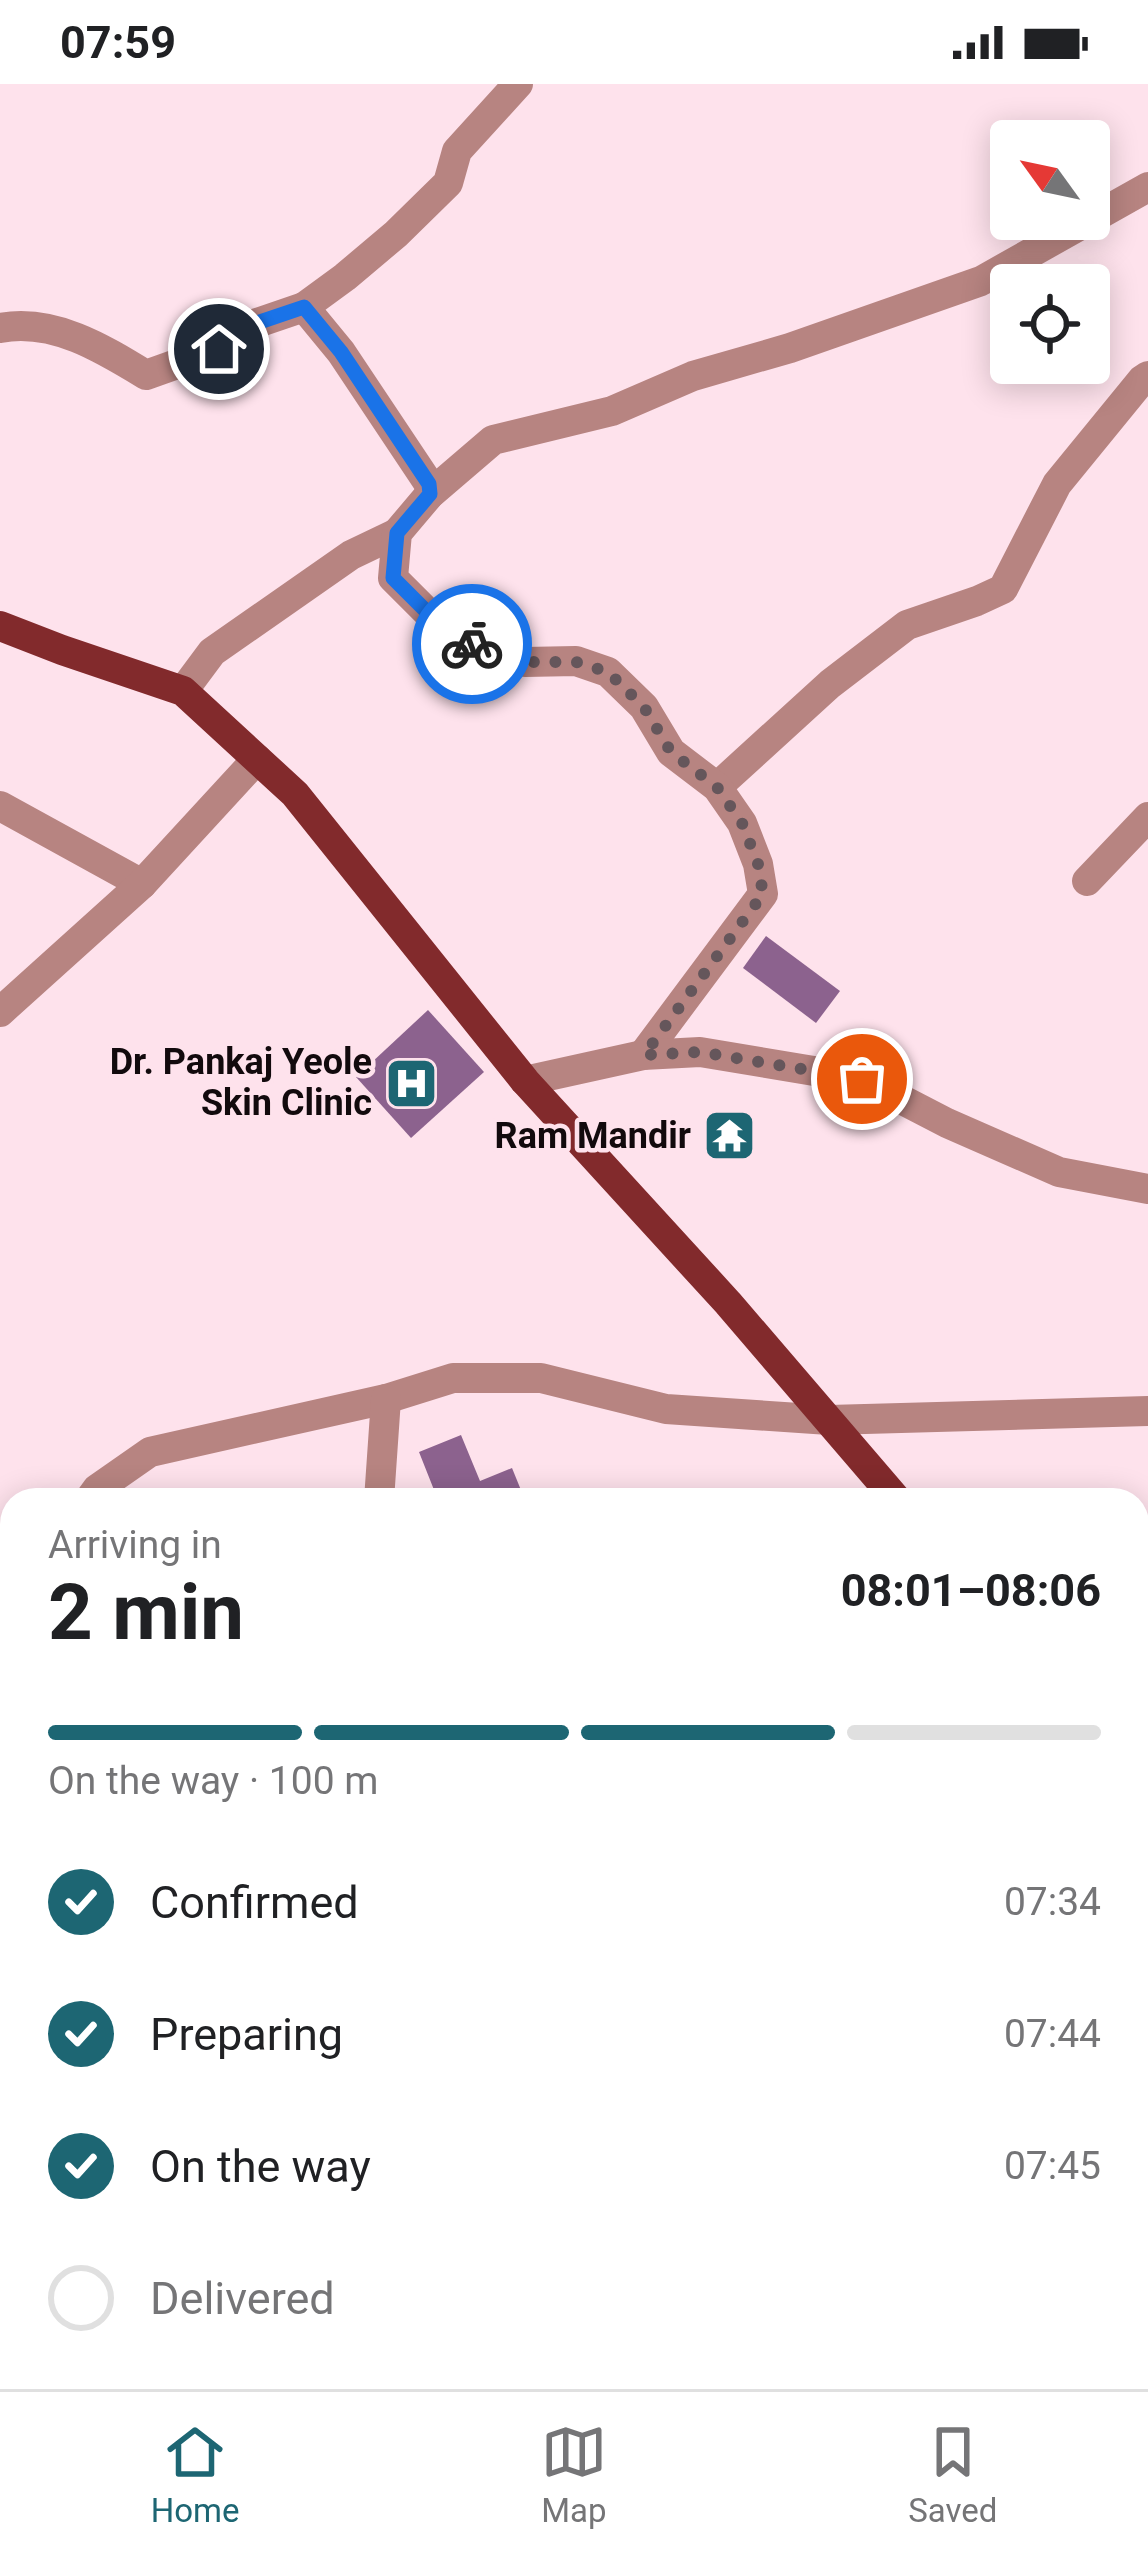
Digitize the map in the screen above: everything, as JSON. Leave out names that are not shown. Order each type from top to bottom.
[{"type":"main road","points":[[0,626],[183,691],[296,794],[525,1081],[728,1303],[887,1488]]},
{"type":"street","points":[[0,328],[23,324],[91,341],[146,375],[219,349],[254,324],[304,307],[396,234],[448,183],[457,151],[518,84]]},
{"type":"street","points":[[183,691],[212,652],[351,555],[397,533],[430,494],[493,440],[612,411],[693,376],[790,348],[981,281],[1148,187]]},
{"type":"street","points":[[304,307],[341,352],[429,484],[430,494]]},
{"type":"street","points":[[717,787],[830,684],[907,625],[1003,589],[1057,484],[1148,376]]},
{"type":"street","points":[[397,533],[393,578],[435,620],[472,644],[525,662],[576,662],[608,672],[644,707],[671,752],[717,787],[742,823],[758,864],[763,894],[644,1055]]},
{"type":"street","points":[[0,1012],[142,884],[257,759]]},
{"type":"street","points":[[0,806],[142,884]]},
{"type":"street","points":[[1087,881],[1148,817]]},
{"type":"street","points":[[525,1081],[644,1055],[700,1052],[862,1079],[946,1124],[1060,1172],[1148,1189]]},
{"type":"street","points":[[98,1488],[149,1452],[386,1399],[453,1378],[541,1378],[666,1409],[829,1420],[1148,1412]]},
{"type":"street","points":[[380,1488],[386,1399]]},
{"type":"building","points":[[766,936],[840,991],[816,1023],[743,968]]},
{"type":"building","points":[[428,1010],[484,1072],[411,1138],[356,1077]]},
{"type":"building","points":[[461,1435],[480,1481],[512,1468],[520,1488],[433,1488],[419,1452]]},
{"type":"way so far","points":[[472,644],[525,662],[576,662],[608,672],[644,707],[671,752],[717,787],[742,823],[758,864],[763,894],[644,1055],[700,1052],[862,1079]]},
{"type":"place","name":"Dr. Pankaj Yeole Skin Clinic","points":[[411,1083]]},
{"type":"place","name":"Ram Mandir","points":[[730,1136]]},
{"type":"route","points":[[219,349],[254,324],[304,307],[341,352],[429,484],[430,494],[397,533],[393,578],[435,620],[472,644]]}]
